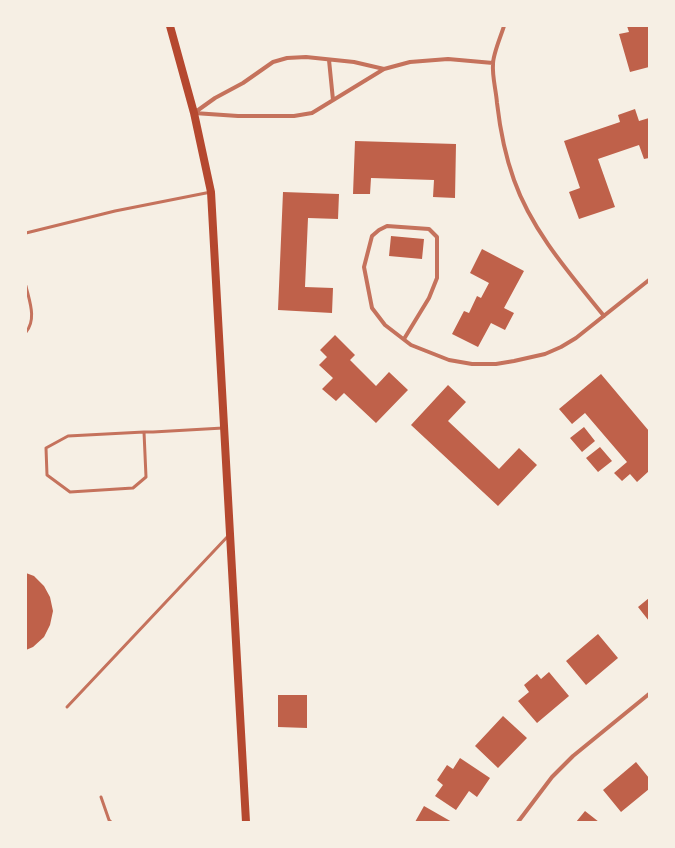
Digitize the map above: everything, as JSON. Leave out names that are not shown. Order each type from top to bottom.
[{"type":"main road","points":[[170,26],[194,113],[211,192],[246,822]]},
{"type":"street","points":[[504,26],[493,63],[499,123],[506,156],[514,181],[540,232],[558,259],[604,316]]},
{"type":"street","points":[[194,113],[215,98],[273,62],[287,58],[306,56],[354,62],[384,69]]},
{"type":"street","points":[[194,113],[238,116],[294,116],[312,113],[384,69],[410,62],[448,59],[493,63]]},
{"type":"street","points":[[329,60],[334,100]]},
{"type":"street","points":[[404,339],[429,298],[437,278],[437,238],[429,229],[387,226],[372,236],[364,267],[372,308],[385,325],[404,339],[411,344],[450,360],[472,364],[496,364],[545,354],[576,338],[649,280]]},
{"type":"street","points":[[518,822],[552,777],[573,756],[649,694]]},
{"type":"lane","points":[[26,233],[115,211],[211,192]]},
{"type":"lane","points":[[26,286],[31,312],[31,325],[26,332]]},
{"type":"lane","points":[[144,432],[146,477],[133,488],[70,492],[47,475],[46,448],[68,436],[144,432],[225,428]]},
{"type":"lane","points":[[67,707],[230,533]]},
{"type":"lane","points":[[101,796],[111,822]]},
{"type":"building","points":[[627,26],[649,26],[649,67],[630,72],[619,34],[629,32]]},
{"type":"building","points":[[635,109],[639,121],[649,118],[649,158],[644,159],[639,145],[598,159],[615,207],[579,219],[569,192],[580,188],[564,141],[620,122],[618,115]]},
{"type":"building","points":[[355,141],[456,144],[455,198],[433,197],[434,180],[371,178],[370,194],[353,194]]},
{"type":"building","points":[[283,192],[339,194],[338,219],[308,218],[305,287],[333,288],[332,313],[278,310]]},
{"type":"building","points":[[391,236],[424,239],[422,259],[389,256]]},
{"type":"building","points":[[482,249],[524,271],[504,308],[514,313],[505,330],[491,323],[478,347],[452,334],[464,311],[469,313],[477,296],[481,298],[489,283],[470,273]]},
{"type":"building","points":[[335,335],[355,355],[350,360],[376,386],[389,372],[408,390],[376,423],[344,393],[336,401],[322,389],[333,378],[319,365],[327,357],[320,350]]},
{"type":"building","points":[[601,374],[649,431],[649,471],[637,482],[630,474],[622,481],[614,473],[627,462],[585,413],[572,424],[559,409]]},
{"type":"building","points":[[448,385],[466,402],[448,421],[499,469],[519,448],[537,465],[498,506],[411,425]]},
{"type":"building","points":[[584,427],[595,441],[582,452],[570,438]]},
{"type":"building","points":[[600,447],[612,461],[598,472],[586,458]]},
{"type":"building","points":[[26,573],[34,576],[44,586],[50,597],[53,611],[50,625],[44,637],[33,647],[26,650]]},
{"type":"building","points":[[649,598],[649,621],[638,607]]},
{"type":"building","points":[[598,634],[618,658],[586,685],[566,661]]},
{"type":"building","points":[[549,672],[569,696],[537,723],[518,701],[529,692],[524,685],[537,674],[541,679]]},
{"type":"building","points":[[278,695],[307,695],[307,728],[278,727]]},
{"type":"building","points":[[503,716],[527,738],[498,768],[475,746]]},
{"type":"building","points":[[460,758],[490,778],[477,797],[469,791],[456,810],[435,796],[443,785],[437,780],[447,765],[453,769]]},
{"type":"building","points":[[636,762],[649,778],[649,789],[621,812],[603,790]]},
{"type":"building","points":[[424,806],[452,822],[415,822]]},
{"type":"building","points":[[585,811],[599,822],[576,822]]}]
